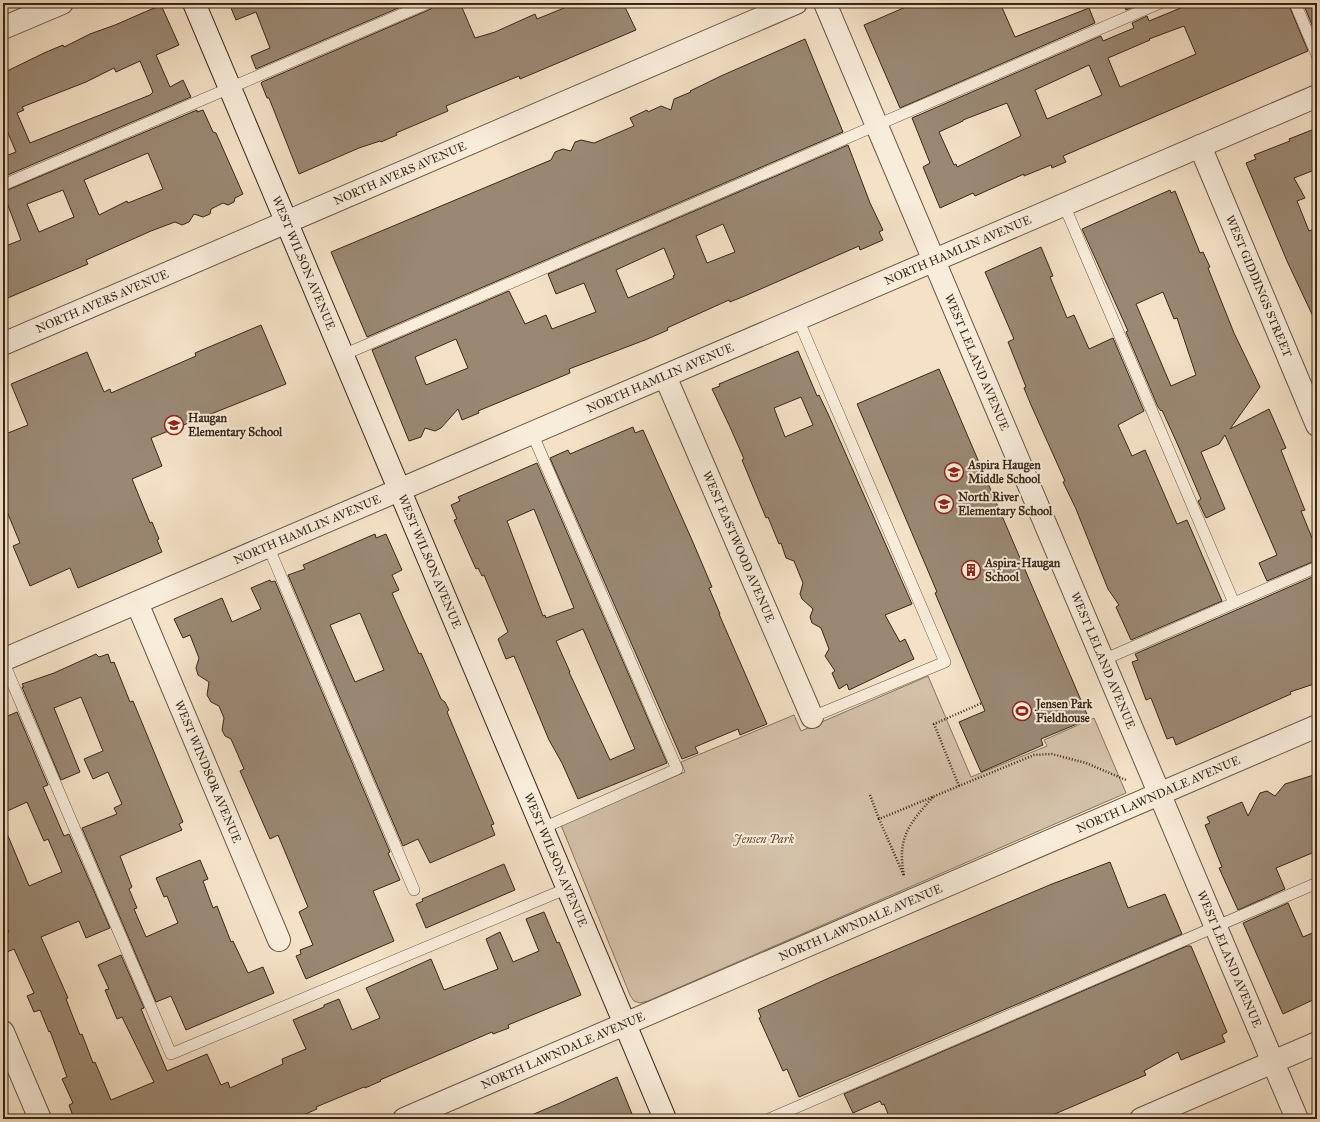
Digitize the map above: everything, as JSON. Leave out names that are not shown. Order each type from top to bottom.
[{"type":"street","points":[[3,28],[62,3]]},
{"type":"street","name":"WEST WILSON AVENUE","points":[[194,3],[666,1119]]},
{"type":"street","name":"NORTH AVERS AVENUE","points":[[3,344],[796,3]]},
{"type":"street","name":"WEST LELAND AVENUE","points":[[825,3],[1297,1119]]},
{"type":"street","name":"NORTH HAMLIN AVENUE","points":[[3,660],[1317,96]]},
{"type":"street","name":"WEST GIDDINGS STREET","points":[[1200,146],[1317,425]]},
{"type":"street","name":"WEST EASTWOOD AVENUE","points":[[665,376],[812,717]]},
{"type":"street","name":"WEST WINDSOR AVENUE","points":[[137,603],[280,940]]},
{"type":"street","name":"NORTH LAWNDALE AVENUE","points":[[404,1119],[1317,726]]},
{"type":"street","points":[[3,1032],[40,1119]]},
{"type":"street","points":[[1141,1119],[1317,1043]]},
{"type":"lane","points":[[3,185],[428,3]]},
{"type":"lane","points":[[343,355],[1160,3]]},
{"type":"lane","points":[[1295,3],[1317,55]]},
{"type":"lane","points":[[1064,205],[1234,603]]},
{"type":"lane","points":[[798,319],[945,662],[812,717]]},
{"type":"lane","points":[[532,433],[677,769],[542,828]]},
{"type":"lane","points":[[268,546],[414,890]]},
{"type":"lane","points":[[1103,660],[1317,567]]},
{"type":"lane","points":[[3,660],[171,1054],[568,888]]},
{"type":"lane","points":[[768,1119],[1317,883]]},
{"type":"path","points":[[959,786],[934,724],[982,703]]},
{"type":"path","points":[[879,819],[1034,755],[1052,754],[1086,763],[1126,780]]},
{"type":"path","points":[[870,795],[904,876],[900,858],[903,838],[911,824],[933,797]]},
{"type":"green space","name":"Jensen Park","points":[[928,676],[971,777],[1047,746],[1044,740],[1094,718],[1126,793],[648,1001],[640,1003],[634,1001],[630,995],[561,825],[685,772],[681,762],[794,715],[801,731]]},
{"type":"building","points":[[229,3],[410,3],[256,69],[251,56],[270,48],[256,12],[236,20]]},
{"type":"building","points":[[435,3],[460,3],[475,38],[495,32],[535,14],[537,19],[576,3],[623,3],[636,30],[520,79],[519,76],[446,106],[448,111],[396,133],[397,135],[381,142],[380,141],[359,148],[299,174],[269,98],[267,98],[261,83],[431,9]]},
{"type":"building","points":[[915,3],[1000,3],[1015,37],[1089,8],[1095,23],[900,108],[864,25]]},
{"type":"building","points":[[1123,3],[1142,3],[1126,10]]},
{"type":"building","points":[[1193,3],[1288,3],[1308,51],[1063,156],[1066,162],[1052,168],[1051,165],[1024,176],[1024,174],[975,196],[973,193],[940,208],[923,167],[930,163],[912,118],[1101,36],[1103,41],[1134,28],[1132,23],[1147,16],[1149,21]],"holes":[[[1184,26],[1196,54],[1120,87],[1108,58],[1150,40],[1149,39]],[[1089,65],[1102,95],[1047,119],[1035,90]],[[1007,103],[1021,136],[957,167],[956,164],[954,165],[939,132],[963,120]]]},
{"type":"building","points":[[1303,3],[1317,3],[1317,37]]},
{"type":"building","points":[[161,5],[179,45],[156,55],[170,87],[183,80],[191,97],[3,177],[3,157],[16,152],[3,121],[3,73],[44,53],[63,45],[64,47],[90,34]],"holes":[[[140,61],[153,92],[150,95],[30,143],[17,113],[24,110],[22,107],[86,82],[114,68],[116,72]]]},
{"type":"building","points":[[805,39],[843,132],[367,337],[331,252],[551,160],[555,152],[563,149],[571,151],[575,142],[581,140],[594,143],[634,126],[630,118],[647,110],[648,112],[661,106],[671,110],[674,99],[721,76]]},
{"type":"building","points":[[197,110],[197,112],[203,110],[213,132],[216,133],[243,194],[235,198],[234,202],[228,205],[223,203],[211,209],[210,214],[203,217],[194,214],[189,222],[182,225],[175,222],[151,231],[86,260],[88,264],[3,300],[3,247],[21,240],[3,192]],"holes":[[[148,153],[163,189],[128,203],[127,201],[99,215],[84,180]],[[63,190],[74,217],[39,232],[27,204]]]},
{"type":"building","points":[[1317,128],[1317,169],[1294,178],[1305,198],[1297,201],[1309,231],[1317,228],[1317,325],[1287,261],[1246,163],[1256,159],[1254,155],[1290,141],[1289,139]]},
{"type":"building","points":[[848,145],[870,203],[883,230],[879,232],[883,240],[860,250],[859,246],[747,295],[730,302],[729,300],[667,328],[668,330],[645,340],[569,369],[570,373],[478,411],[479,413],[462,420],[458,409],[441,428],[435,431],[425,428],[421,437],[409,441],[372,350],[509,291],[525,324],[546,315],[552,329],[596,312],[584,283],[556,294],[548,274]],"holes":[[[723,224],[735,252],[707,263],[696,236]],[[664,248],[675,275],[673,276],[674,278],[628,298],[616,270]],[[456,339],[468,368],[426,385],[415,357]]]},
{"type":"building","points":[[1170,190],[1171,193],[1175,191],[1200,253],[1203,252],[1210,267],[1208,268],[1234,333],[1260,387],[1230,429],[1269,409],[1286,448],[1281,450],[1305,510],[1301,511],[1317,550],[1317,560],[1267,581],[1259,563],[1277,555],[1225,435],[1219,444],[1201,452],[1225,509],[1206,518],[1198,501],[1201,499],[1177,443],[1162,410],[1161,411],[1158,407],[1126,332],[1128,331],[1082,229]],"holes":[[[1163,292],[1174,319],[1177,318],[1196,375],[1171,386],[1136,304]]]},
{"type":"building","points":[[1041,247],[1053,276],[1050,277],[1067,318],[1074,315],[1089,349],[1113,338],[1144,411],[1118,425],[1132,456],[1145,450],[1177,524],[1187,520],[1222,601],[1131,640],[1116,607],[1119,605],[1108,589],[1076,509],[1063,482],[1065,481],[1024,388],[1026,387],[1008,342],[1014,339],[985,272]]},
{"type":"building","points":[[261,325],[286,384],[151,438],[162,466],[132,479],[150,523],[152,522],[159,539],[157,540],[162,552],[78,588],[70,568],[30,586],[13,546],[20,543],[3,502],[3,435],[28,425],[11,384],[87,352],[104,392],[110,389],[111,393],[196,356],[195,353]]},
{"type":"building","points":[[798,351],[817,396],[819,395],[829,416],[912,604],[885,615],[900,642],[905,639],[914,659],[849,690],[847,684],[839,689],[832,673],[835,671],[825,656],[829,649],[821,628],[812,623],[810,617],[813,609],[802,599],[800,594],[803,583],[794,561],[786,558],[781,543],[779,544],[768,517],[766,518],[742,460],[744,459],[712,389],[720,386],[719,384]],"holes":[[[801,397],[813,425],[785,437],[774,408]]]},
{"type":"building","name":"North River Elementary School","points":[[939,369],[1089,719],[1041,739],[1043,745],[981,772],[959,722],[985,711],[935,593],[937,592],[857,404]]},
{"type":"building","points":[[633,427],[635,433],[643,430],[712,587],[709,588],[719,614],[767,724],[740,735],[738,729],[695,747],[698,753],[682,759],[550,458],[568,450],[570,454]]},
{"type":"building","points":[[537,463],[667,763],[578,799],[562,763],[549,740],[514,656],[506,659],[498,639],[508,632],[484,575],[482,576],[478,568],[476,569],[454,520],[457,519],[451,505],[460,501],[458,497]],"holes":[[[534,509],[574,608],[546,618],[545,615],[543,616],[507,521]],[[583,629],[635,749],[610,760],[556,641]]]},
{"type":"building","points":[[375,534],[376,538],[386,534],[402,570],[392,575],[399,590],[392,593],[419,654],[421,653],[441,699],[445,702],[449,710],[447,712],[494,824],[491,825],[495,835],[430,863],[418,839],[403,846],[288,575],[305,569],[303,565]],"holes":[[[360,613],[384,670],[355,682],[330,625]]]},
{"type":"building","points":[[1317,575],[1317,683],[1290,692],[1291,694],[1176,745],[1173,737],[1167,739],[1151,698],[1146,700],[1132,662],[1138,660],[1135,654]]},
{"type":"building","points":[[270,580],[271,582],[275,581],[390,852],[388,853],[400,880],[373,891],[394,941],[306,979],[296,956],[301,954],[300,950],[313,945],[299,912],[308,907],[278,835],[270,839],[240,771],[244,769],[231,739],[225,736],[222,730],[224,718],[219,706],[211,702],[207,695],[209,682],[198,675],[196,668],[199,658],[190,635],[183,638],[174,619],[222,598],[232,622],[261,609],[251,588]]},
{"type":"building","points":[[96,654],[99,657],[108,654],[111,663],[114,662],[130,702],[133,701],[183,822],[179,824],[182,830],[120,856],[132,887],[129,889],[137,908],[134,909],[146,937],[178,923],[167,896],[164,897],[156,878],[200,860],[208,879],[203,881],[213,908],[217,906],[231,942],[233,941],[248,973],[263,967],[274,993],[186,1030],[171,996],[156,1002],[82,828],[117,814],[114,808],[122,804],[108,772],[93,779],[84,759],[103,751],[81,697],[54,708],[80,772],[61,780],[22,687],[24,687],[22,684],[54,673]]},
{"type":"building","points":[[17,712],[48,785],[43,787],[64,836],[69,834],[110,928],[86,938],[79,921],[41,937],[68,998],[66,999],[80,1035],[82,1034],[93,1063],[95,1062],[111,1100],[154,1082],[122,1017],[117,1019],[105,990],[109,989],[98,965],[121,955],[144,1008],[141,1009],[167,1071],[207,1054],[221,1085],[228,1082],[230,1088],[283,1064],[282,1059],[306,1049],[293,1020],[324,1007],[324,1005],[339,999],[352,1030],[380,1018],[366,988],[431,959],[444,990],[498,969],[486,939],[500,932],[513,962],[539,951],[526,919],[544,912],[557,943],[559,942],[581,995],[508,1025],[509,1028],[493,1034],[492,1032],[380,1080],[381,1081],[365,1088],[364,1087],[316,1107],[317,1109],[301,1116],[301,1114],[290,1119],[74,1119],[69,1105],[73,1103],[62,1079],[67,1077],[50,1031],[49,1032],[40,1010],[34,1012],[27,996],[34,993],[14,949],[7,952],[3,942],[3,934],[9,932],[3,920],[3,824],[29,886],[62,872],[48,839],[44,841],[27,802],[3,813],[3,718]]},
{"type":"building","points":[[1317,774],[1317,851],[1276,868],[1285,889],[1238,910],[1219,868],[1222,867],[1205,825],[1210,823],[1207,817],[1242,802],[1248,816],[1260,793],[1267,791],[1275,796],[1285,784]]},
{"type":"building","points":[[1110,862],[1128,908],[1165,894],[1182,934],[799,1097],[787,1069],[783,1071],[759,1018],[761,1017],[758,1010],[829,978],[1052,884]]},
{"type":"building","points":[[504,864],[515,890],[426,928],[416,904],[423,901],[422,899]]},
{"type":"building","points":[[1288,903],[1303,937],[1317,931],[1317,998],[1283,1014],[1243,923]]},
{"type":"building","points":[[1187,946],[1191,946],[1227,1032],[1222,1035],[1225,1042],[1181,1060],[1178,1052],[1144,1071],[1146,1075],[1043,1119],[890,1119],[884,1104],[882,1105],[880,1101],[853,1113],[844,1094]]},
{"type":"building","points":[[617,1077],[634,1119],[522,1119],[560,1103]]},
{"type":"place","name":"Haugan Elementary School","points":[[174,425]]},
{"type":"place","name":"Aspira Haugen Middle School","points":[[954,472]]},
{"type":"place","name":"North River Elementary School","points":[[944,504]]},
{"type":"place","name":"Aspira-Haugan School","points":[[971,570]]},
{"type":"place","name":"Jensen Park Fieldhouse","points":[[1022,711]]}]
